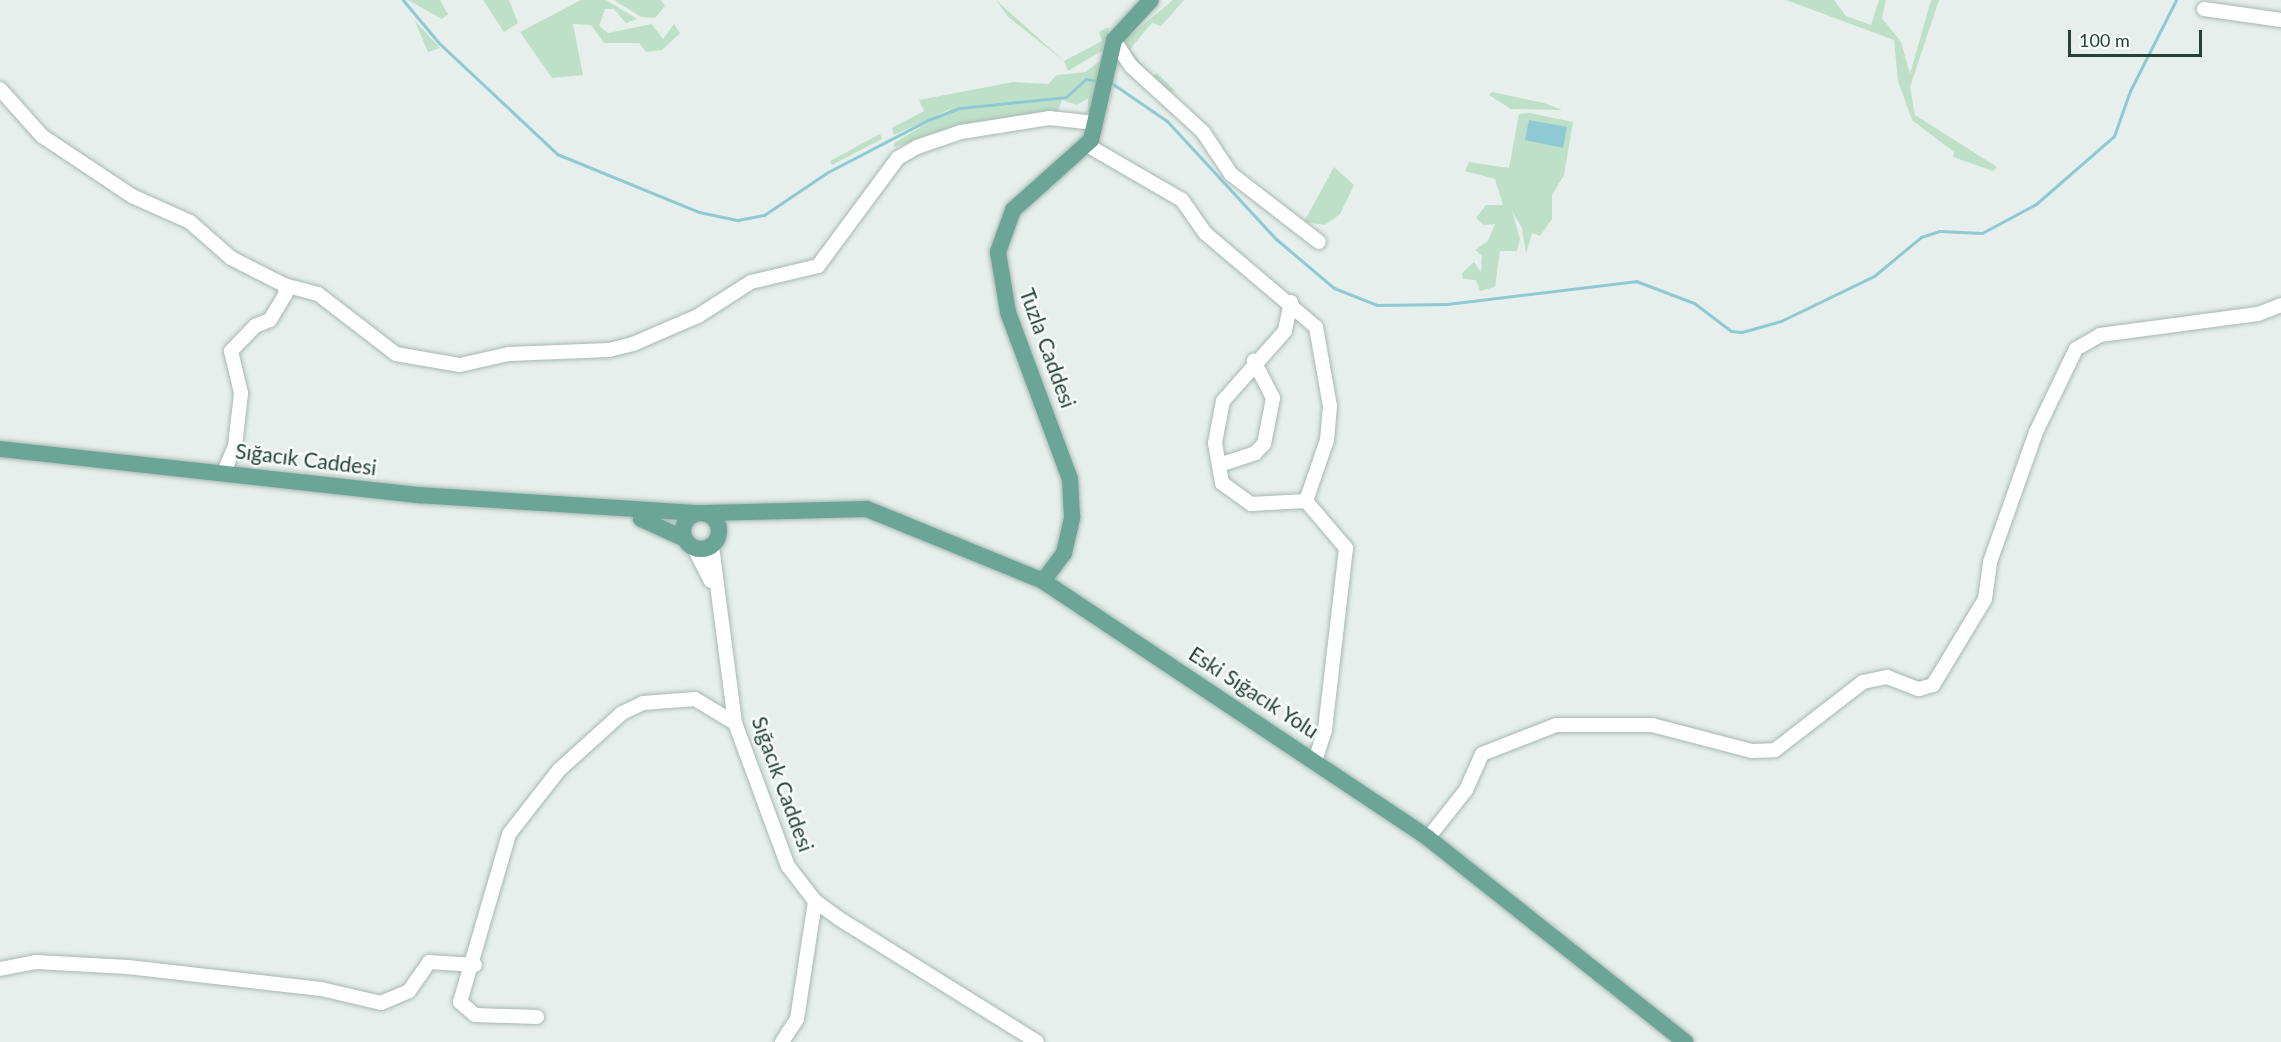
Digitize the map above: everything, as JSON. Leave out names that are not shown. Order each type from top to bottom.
[{"type":"main road","points":[[1113,49],[1151,0]]},
{"type":"main road","name":"Tuzla Caddesi","points":[[1043,581],[1064,553],[1072,517],[1070,479],[1008,312],[998,252],[1013,210],[1087,145],[1097,116],[1113,49]]},
{"type":"main road","name":"Sığacık Caddesi","points":[[0,449],[608,511]]},
{"type":"main road","name":"Eski Sığacık Yolu","points":[[608,511],[742,513],[867,509],[1043,581],[1316,758],[1428,838],[1685,1042]]},
{"type":"main road","points":[[608,511],[655,522],[689,543],[715,541],[742,513]]},
{"type":"main road","points":[[689,543],[683,527],[700,513],[716,520],[715,541]]},
{"type":"street","points":[[2204,9],[2281,20]]},
{"type":"street","points":[[1113,49],[1203,132],[1230,174],[1319,242]]},
{"type":"street","points":[[0,89],[42,136],[132,196],[190,222],[216,249],[284,285],[318,294],[387,348],[424,361],[460,365],[509,354],[622,348],[698,316],[751,282],[818,266],[898,158],[917,147],[961,132],[1049,118],[1097,116]]},
{"type":"street","points":[[1087,145],[1182,200],[1205,233],[1291,302],[1316,327],[1330,406],[1327,440],[1306,501]]},
{"type":"street","points":[[224,472],[235,446],[241,393],[231,351],[255,326],[270,320],[286,294],[284,285]]},
{"type":"street","points":[[1291,302],[1285,331],[1254,361],[1223,401],[1215,423],[1222,483],[1251,504],[1306,501]]},
{"type":"street","points":[[1428,838],[1466,790],[1482,754],[1556,725],[1652,725],[1752,751],[1775,750],[1863,682],[1887,677],[1919,689],[1933,685],[1985,599],[1990,562],[2036,432],[2076,349],[2100,335],[2258,314],[2281,305]]},
{"type":"street","points":[[1219,465],[1255,453],[1264,444],[1273,398],[1254,361]]},
{"type":"street","points":[[1306,501],[1346,548],[1325,730],[1316,758]]},
{"type":"street","points":[[714,592],[715,541]]},
{"type":"street","points":[[689,543],[714,592]]},
{"type":"street","name":"Sığacık Caddesi","points":[[714,592],[735,723],[788,866],[815,901],[1037,1042]]},
{"type":"street","points":[[537,1017],[485,1017],[461,1007],[509,834],[598,730],[643,702],[676,697],[695,699],[735,723]]},
{"type":"street","points":[[782,1042],[796,1019],[815,901]]},
{"type":"street","points":[[0,969],[36,962],[128,967],[321,989],[381,1003],[409,992],[429,962],[474,964]]},
{"type":"green space","points":[[408,0],[440,0],[448,14],[442,19]]},
{"type":"green space","points":[[483,0],[509,0],[518,23],[504,32]]},
{"type":"green space","points":[[581,0],[606,0],[637,19],[626,23],[614,9],[605,9],[599,26],[608,33],[652,24],[663,39],[674,24],[680,33],[662,50],[646,52],[639,43],[604,43],[591,25],[573,24],[583,75],[552,78],[520,32]]},
{"type":"green space","points":[[614,0],[661,0],[665,6],[655,18],[641,17]]},
{"type":"green space","points":[[996,0],[1064,61],[1008,17]]},
{"type":"green space","points":[[1173,0],[1184,0],[1161,26],[1152,23],[1130,49],[1152,77],[1157,73],[1175,91],[1165,94],[1144,77],[1122,41],[1126,27],[1132,34]]},
{"type":"green space","points":[[1786,0],[1834,0],[1846,16],[1871,25],[1879,0],[1886,0],[1882,18],[1901,42],[1910,74],[1931,0],[1939,0],[1910,87],[1915,115],[1997,167],[1993,171],[1953,157],[1954,152],[1912,120],[1898,81],[1894,40]]},
{"type":"green space","points":[[415,21],[440,48],[428,52]]},
{"type":"green space","points":[[1108,27],[1110,46],[1068,71],[1064,61],[1102,41],[1099,32]]},
{"type":"green space","points":[[1108,54],[1097,108],[1088,115],[1088,98],[1077,105],[1062,100],[1056,115],[951,130],[894,147],[894,143],[953,108],[894,135],[892,128],[924,111],[919,100],[1013,82],[1048,84],[1057,75],[1086,72]]},
{"type":"green space","points":[[1492,92],[1544,103],[1562,110],[1511,109],[1489,95]]},
{"type":"green space","points":[[1530,113],[1573,122],[1564,175],[1552,195],[1552,219],[1540,236],[1532,233],[1526,254],[1522,228],[1512,211],[1520,239],[1517,251],[1500,251],[1495,287],[1480,291],[1476,280],[1463,279],[1462,273],[1474,262],[1481,272],[1482,256],[1475,250],[1488,241],[1495,224],[1484,225],[1476,218],[1486,205],[1503,205],[1495,179],[1465,171],[1469,162],[1509,168],[1519,114]]},
{"type":"green space","points":[[880,134],[882,139],[832,165],[830,161]]},
{"type":"green space","points":[[1334,167],[1354,185],[1340,214],[1325,225],[1304,222]]},
{"type":"water","points":[[1529,120],[1567,127],[1563,148],[1525,140]]},
{"type":"waterway","points":[[403,0],[439,43],[557,154],[699,212],[738,220],[764,215],[828,172],[928,120],[960,108],[1066,97],[1086,79],[1098,81]]},
{"type":"waterway","points":[[1110,82],[1167,121],[1276,239],[1334,288],[1377,305],[1447,304],[1636,281],[1694,303],[1731,331],[1742,332],[1781,321],[1874,276],[1921,237],[1939,231],[1982,233],[2036,204],[2114,136],[2130,91],[2176,0]]}]
